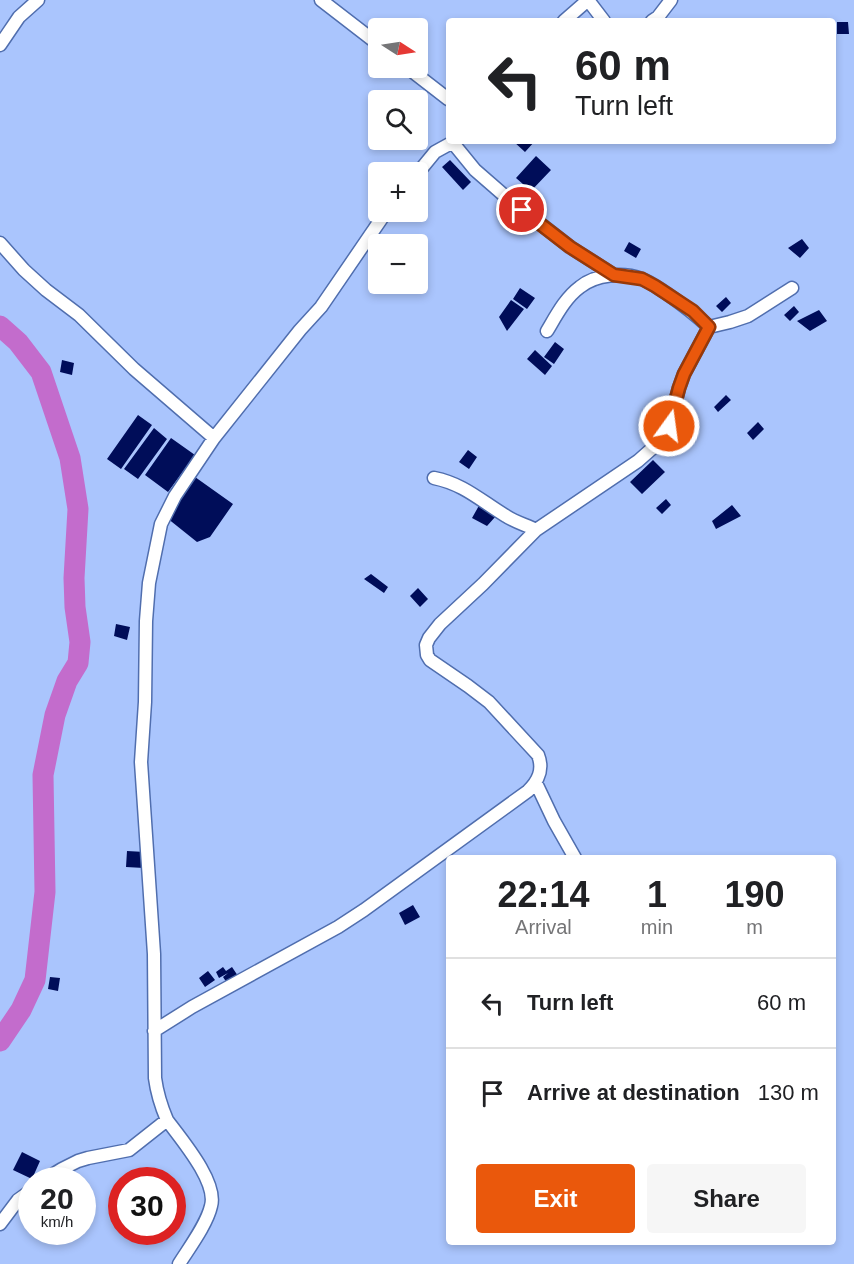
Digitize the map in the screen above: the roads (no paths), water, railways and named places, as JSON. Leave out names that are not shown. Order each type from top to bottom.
[{"type":"street","points":[[0,45],[19,17],[38,0]]},
{"type":"street","points":[[321,0],[368,36]]},
{"type":"street","points":[[567,18],[588,0],[602,18]]},
{"type":"street","points":[[656,18],[671,0]]},
{"type":"street","points":[[421,78],[446,97]]},
{"type":"street","points":[[427,162],[435,152],[450,144]]},
{"type":"street","points":[[456,144],[475,170],[506,197],[570,247],[614,275]]},
{"type":"street","points":[[179,1264],[210,1210],[213,1198],[210,1187],[194,1156],[167,1120],[157,1091],[154,954],[141,762],[145,702],[146,621],[156,541],[164,516],[175,496],[214,438],[321,307],[379,222]]},
{"type":"street","points":[[0,243],[24,270],[79,315],[134,369],[214,438]]},
{"type":"street","points":[[547,332],[563,304],[580,287],[597,278],[614,275],[642,279],[655,286],[693,311],[709,327]]},
{"type":"street","points":[[154,1031],[192,1006],[338,927],[537,783],[541,762],[538,755],[489,702],[430,660],[426,655],[429,638],[440,624],[536,530],[638,461],[660,443],[667,432],[684,374],[709,327],[748,315],[792,288]]},
{"type":"street","points":[[434,478],[458,484],[507,517],[536,530]]},
{"type":"street","points":[[537,783],[554,821],[573,855]]},
{"type":"street","points":[[66,1167],[88,1158],[129,1150],[167,1120]]},
{"type":"street","points":[[0,1224],[18,1200]]},
{"type":"waterway","points":[[0,326],[18,342],[41,372],[70,458],[78,509],[74,578],[80,642],[78,663],[67,681],[55,715],[43,775],[45,892],[35,980],[21,1010],[0,1041]]}]
